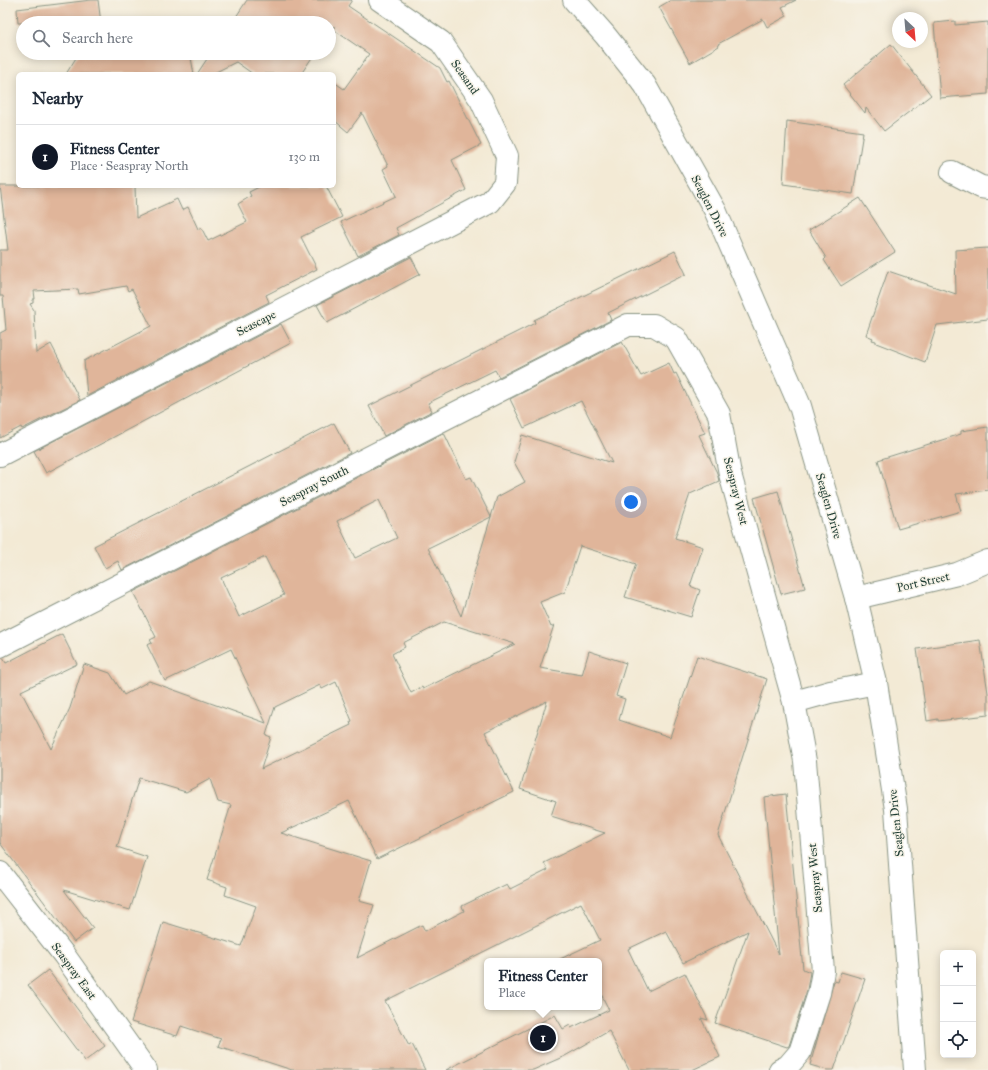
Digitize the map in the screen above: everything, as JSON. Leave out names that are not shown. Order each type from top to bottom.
[{"type":"street","name":"Seasand","points":[[380,0],[441,42],[481,100],[507,156],[505,183]]},
{"type":"street","name":"Seaglen Drive","points":[[577,1],[645,85],[714,210],[800,406],[856,598],[876,683],[896,809],[915,1070]]},
{"type":"street","points":[[952,172],[981,187],[988,188]]},
{"type":"street","name":"Seascape","points":[[0,455],[490,202],[505,183]]},
{"type":"street","name":"Seaspray South","points":[[0,646],[628,325]]},
{"type":"street","name":"Seaspray West","points":[[628,325],[654,325],[676,338],[719,414],[730,474],[794,702],[805,761],[823,972],[819,994],[800,1052],[788,1066],[780,1070]]},
{"type":"street","name":"Port Street","points":[[856,598],[957,574],[988,561]]},
{"type":"street","points":[[794,702],[830,692],[876,683]]},
{"type":"street","name":"Seaspray East","points":[[0,873],[64,955],[146,1070]]},
{"type":"building","points":[[98,0],[100,16],[18,16],[17,9]]},
{"type":"building","points":[[247,0],[352,0],[348,6],[440,68],[447,82],[449,81],[481,145],[452,160],[466,190],[396,228],[399,235],[358,256],[341,222],[396,196],[383,169],[388,166],[362,113],[348,132],[336,122],[336,83],[344,89],[369,54],[336,31],[336,16],[237,16]]},
{"type":"building","points":[[671,0],[796,0],[782,7],[787,16],[767,27],[763,19],[718,44],[719,46],[690,63],[659,7]]},
{"type":"building","points":[[955,21],[955,25],[988,22],[988,94],[940,98],[934,23]]},
{"type":"building","points":[[891,44],[892,48],[894,48],[931,95],[884,131],[866,108],[865,113],[843,85]]},
{"type":"building","points":[[75,60],[191,60],[194,72],[67,72]]},
{"type":"building","points":[[206,60],[310,60],[302,72],[250,72],[236,62],[216,72],[198,72]]},
{"type":"building","points":[[787,121],[863,132],[853,194],[783,184]]},
{"type":"building","points":[[0,186],[16,186],[16,188],[135,188],[136,218],[177,199],[182,210],[188,207],[198,229],[201,227],[208,241],[247,222],[238,204],[251,196],[249,192],[257,188],[327,188],[342,217],[301,237],[317,269],[266,295],[269,302],[87,396],[84,361],[151,326],[132,289],[128,291],[126,286],[79,294],[78,289],[34,291],[35,299],[33,299],[33,303],[30,304],[34,310],[36,353],[51,344],[80,400],[22,429],[21,427],[0,438],[0,333],[6,330],[3,296],[0,296],[0,250],[8,250]]},
{"type":"building","points":[[860,198],[895,252],[841,286],[824,260],[826,258],[809,230]]},
{"type":"building","points":[[988,248],[988,319],[937,325],[925,362],[876,343],[876,341],[872,340],[873,338],[866,335],[888,271],[956,294],[955,250]]},
{"type":"building","points":[[675,251],[686,274],[608,313],[611,320],[499,377],[495,370],[428,403],[432,411],[384,436],[369,406],[535,323],[534,320]]},
{"type":"building","points":[[411,257],[420,274],[327,323],[317,305]]},
{"type":"building","points":[[281,324],[291,343],[46,473],[34,451]]},
{"type":"building","points":[[622,342],[641,376],[669,363],[674,374],[676,373],[705,433],[699,435],[717,473],[719,481],[690,494],[675,538],[703,547],[690,586],[700,590],[691,617],[625,597],[636,564],[580,546],[565,592],[540,602],[551,627],[554,625],[540,668],[582,675],[589,651],[626,663],[616,696],[625,699],[619,720],[670,737],[697,656],[767,679],[718,835],[779,955],[764,797],[786,794],[803,969],[810,972],[807,990],[789,1046],[787,1047],[715,1023],[748,931],[683,963],[666,931],[628,949],[648,991],[685,973],[708,1020],[701,1018],[720,1057],[692,1070],[629,1070],[609,1031],[565,1056],[533,1070],[446,1070],[555,1015],[563,1029],[570,1025],[571,1028],[609,1010],[602,996],[602,958],[562,958],[600,940],[581,903],[385,1001],[409,1046],[412,1044],[425,1070],[292,1070],[218,1046],[221,1039],[181,1026],[177,1036],[131,1022],[163,922],[241,946],[256,906],[225,895],[227,887],[207,880],[231,805],[218,802],[210,779],[186,792],[139,778],[117,847],[147,857],[130,910],[64,890],[93,928],[74,942],[0,843],[0,658],[3,658],[6,663],[62,634],[77,664],[21,691],[51,749],[70,708],[84,664],[110,673],[124,695],[149,681],[266,723],[231,649],[165,681],[147,645],[152,643],[150,640],[156,637],[133,592],[444,433],[466,479],[471,477],[491,517],[497,497],[525,482],[514,462],[522,435],[612,463],[581,401],[524,428],[510,399]],"holes":[[[379,500],[397,538],[355,558],[337,521]],[[491,517],[461,616],[428,548]],[[265,557],[284,595],[239,617],[221,578]],[[444,622],[515,644],[423,689],[422,687],[411,693],[392,654],[405,647],[403,643]],[[336,682],[352,721],[350,722],[351,725],[261,769],[271,737],[266,735],[275,707],[320,685],[322,689]],[[547,701],[520,789],[556,801],[551,816],[605,833],[544,863],[548,870],[510,889],[507,884],[462,906],[464,911],[425,931],[422,925],[357,958],[374,905],[359,901],[371,861],[281,833],[349,801],[377,859],[514,792],[485,732]]]},
{"type":"building","points":[[334,423],[350,453],[122,570],[118,561],[105,568],[94,546]]},
{"type":"building","points":[[988,427],[988,490],[956,494],[961,511],[898,529],[878,460],[961,434],[961,431]]},
{"type":"building","points":[[778,491],[805,588],[781,594],[754,498]]},
{"type":"building","points":[[980,640],[988,693],[988,715],[927,721],[917,649]]},
{"type":"building","points":[[48,970],[105,1046],[85,1061],[28,985]]},
{"type":"building","points":[[841,972],[865,979],[834,1070],[827,1070],[810,1065],[834,981],[838,982]]},
{"type":"place","name":"Fitness Center","points":[[543,1038]]}]
